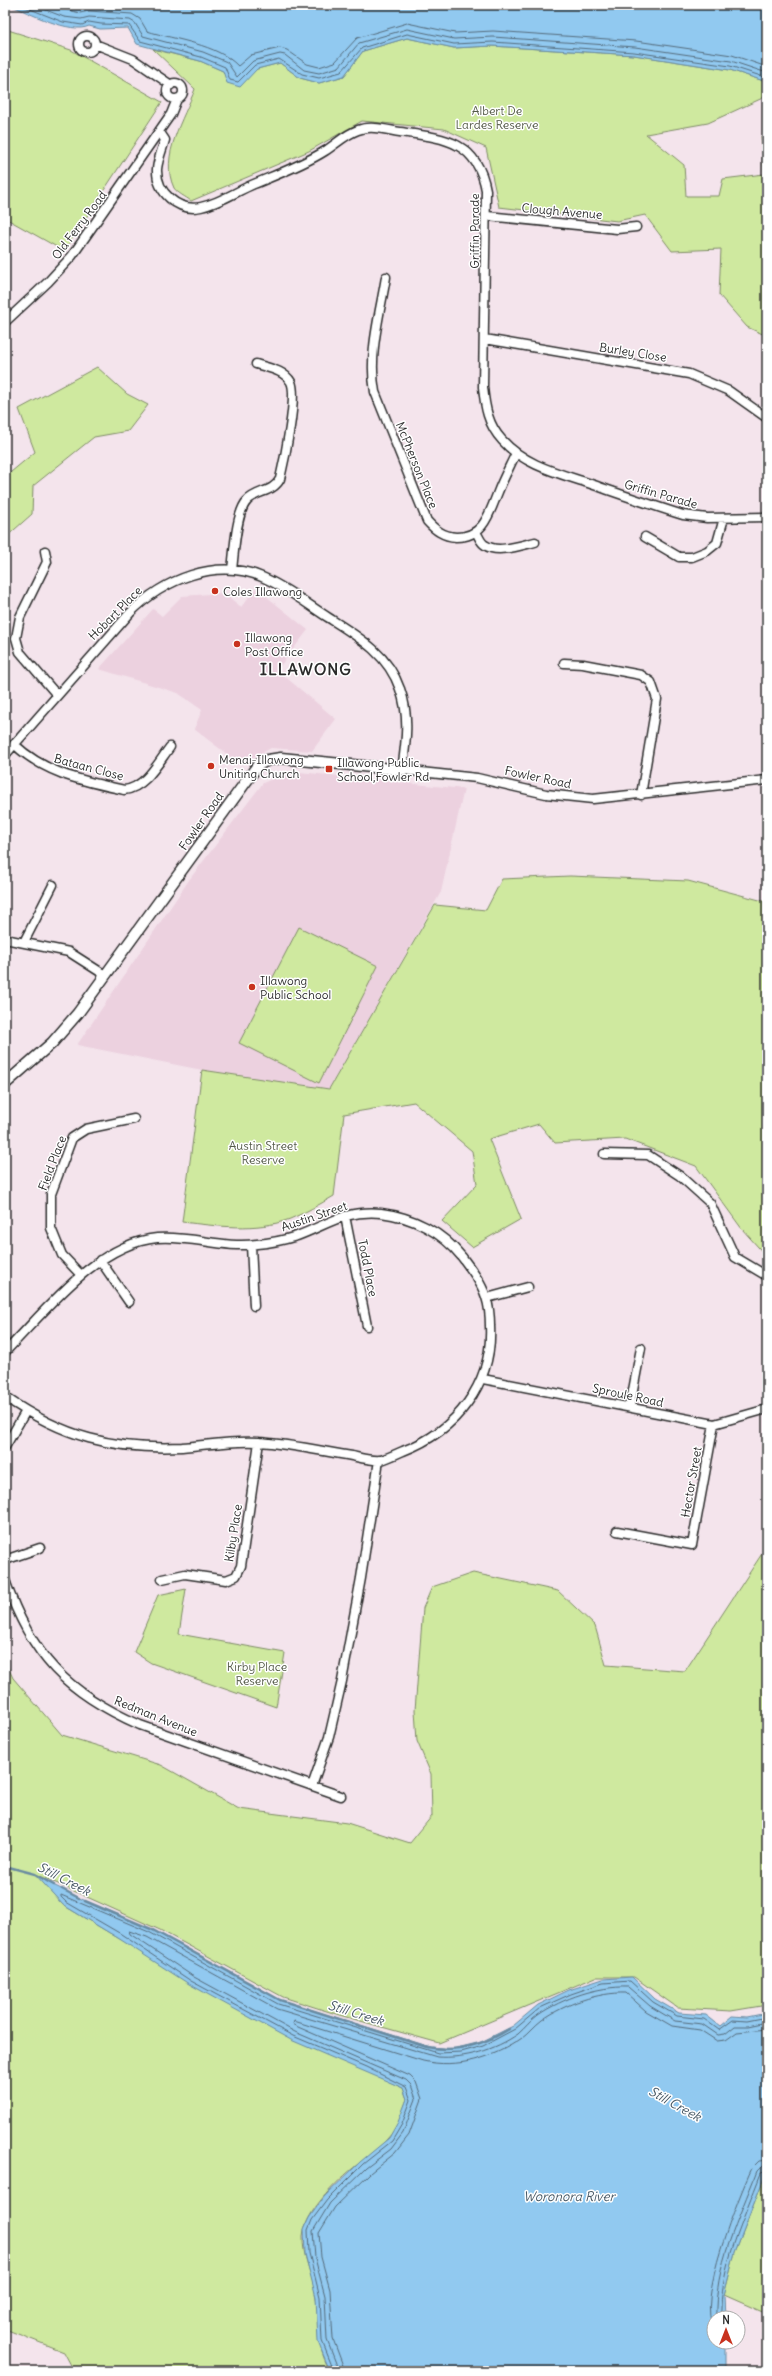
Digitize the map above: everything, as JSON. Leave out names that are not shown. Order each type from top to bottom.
[{"type":"street","points":[[95,44],[133,59],[171,85],[176,84],[182,87],[182,94],[177,99],[172,114],[159,132]]},
{"type":"street","name":"Griffin Parade","points":[[159,132],[165,140],[157,169],[160,185],[169,198],[188,207],[199,208],[312,158],[352,133],[368,128],[437,138],[456,144],[464,149],[475,159],[483,176],[486,190],[487,216],[484,387],[486,412],[496,432],[516,453],[540,467],[683,515],[724,518],[767,517]]},
{"type":"street","name":"Old Ferry Road","points":[[5,322],[48,282],[72,256],[159,132]]},
{"type":"street","name":"Clough Avenue","points":[[487,216],[616,229],[636,227]]},
{"type":"street","name":"McPherson Place","points":[[386,276],[372,363],[375,392],[427,521],[440,533],[446,535],[459,537],[476,532]]},
{"type":"street","name":"Burley Close","points":[[485,339],[689,374],[729,391],[767,418]]},
{"type":"street","points":[[232,570],[243,506],[251,497],[273,488],[280,479],[293,407],[294,392],[291,381],[278,371],[256,364]]},
{"type":"street","points":[[516,453],[498,492],[492,512],[476,532],[485,545],[490,548],[500,548],[535,542]]},
{"type":"street","points":[[645,537],[679,557],[692,557],[707,551],[717,543],[724,518]]},
{"type":"street","points":[[45,551],[47,562],[20,617],[16,638],[20,652],[56,695]]},
{"type":"street","name":"Hobart Place","points":[[5,755],[56,695],[130,613],[148,596],[166,585],[185,577],[208,572],[232,570],[250,573],[272,582],[362,639],[383,659],[396,679],[405,707],[407,732],[402,770]]},
{"type":"street","points":[[564,663],[583,664],[642,675],[651,682],[657,699],[641,795]]},
{"type":"street","name":"Bataan Close","points":[[14,744],[28,758],[47,769],[124,790],[137,786],[143,781],[170,747]]},
{"type":"street","name":"Fowler Road","points":[[5,1084],[52,1042],[83,1007],[251,774],[262,762],[272,759],[286,758],[402,770],[485,780],[546,794],[577,798],[613,798],[767,780]]},
{"type":"street","points":[[24,942],[53,885]]},
{"type":"street","points":[[5,939],[68,952],[106,975]]},
{"type":"street","name":"Field Place","points":[[81,1275],[62,1255],[51,1228],[51,1194],[72,1138],[86,1129],[134,1119]]},
{"type":"street","points":[[604,1154],[648,1156],[680,1176],[710,1203],[736,1257],[767,1276]]},
{"type":"street","name":"Austin Street","points":[[5,1352],[81,1275],[100,1260],[120,1248],[156,1238],[251,1245],[276,1242],[299,1235],[319,1225],[345,1216],[382,1214],[403,1218],[442,1236],[468,1265],[487,1298],[491,1336],[483,1379],[468,1403],[453,1422],[419,1445],[379,1460],[260,1442],[138,1447],[98,1442],[65,1432],[26,1411],[5,1397]]},
{"type":"street","name":"Todd Place","points":[[345,1216],[367,1326]]},
{"type":"street","points":[[251,1245],[254,1306]]},
{"type":"street","points":[[100,1260],[129,1302]]},
{"type":"street","points":[[487,1298],[528,1287]]},
{"type":"street","points":[[630,1406],[641,1348]]},
{"type":"street","name":"Sproule Road","points":[[483,1379],[630,1406],[655,1413],[714,1424],[767,1409]]},
{"type":"street","points":[[5,1447],[26,1411]]},
{"type":"street","name":"Hector Street","points":[[617,1531],[692,1545],[714,1424]]},
{"type":"street","name":"Kilby Place","points":[[162,1579],[185,1574],[226,1580],[236,1576],[241,1566],[260,1442]]},
{"type":"street","points":[[312,1786],[329,1737],[342,1681],[361,1578],[379,1460]]},
{"type":"street","points":[[5,1560],[40,1548]]},
{"type":"street","name":"Redman Avenue","points":[[5,1580],[14,1606],[37,1648],[60,1675],[83,1694],[109,1711],[140,1725],[341,1796]]},
{"type":"shaded area","points":[[256,588],[308,630],[277,670],[336,719],[312,751],[271,748],[240,764],[194,729],[202,710],[178,693],[99,669],[153,609],[162,616],[182,596],[224,593],[241,607]]},
{"type":"shaded area","name":"Illawong Public School","points":[[290,771],[464,789],[441,892],[329,1089],[202,1070],[77,1045],[189,880],[263,783]]},
{"type":"green space","points":[[5,29],[71,50],[162,102],[64,251],[5,218]]},
{"type":"green space","name":"Albert De Lardes Reserve","points":[[407,38],[454,48],[492,46],[634,55],[730,70],[767,82],[767,96],[708,123],[646,134],[684,165],[686,196],[719,196],[723,179],[764,174],[761,136],[767,134],[767,336],[747,327],[719,295],[721,249],[672,251],[645,215],[617,221],[499,207],[486,148],[444,129],[362,121],[309,151],[191,201],[175,190],[170,176],[169,163],[171,151],[195,89],[153,49],[200,61],[223,71],[257,69],[280,63],[300,78],[319,83],[344,76],[363,51]]},
{"type":"green space","points":[[97,367],[127,394],[148,405],[128,431],[94,437],[33,486],[32,514],[5,538],[5,477],[35,452],[19,409]]},
{"type":"green space","name":"Austin Street Reserve","points":[[570,876],[688,881],[767,902],[767,1257],[742,1229],[696,1166],[625,1139],[555,1143],[539,1124],[489,1139],[521,1219],[472,1247],[442,1221],[477,1184],[472,1151],[414,1102],[344,1114],[334,1196],[307,1211],[290,1219],[264,1226],[236,1227],[182,1222],[202,1070],[329,1089],[435,905],[486,910],[502,879]]},
{"type":"green space","points":[[299,927],[378,966],[319,1083],[239,1043]]},
{"type":"green space","points":[[767,1546],[767,2005],[731,2011],[678,2008],[634,1977],[596,1977],[439,2043],[339,2015],[283,1997],[160,1930],[36,1874],[63,1905],[118,1938],[364,2070],[403,2088],[407,2099],[399,2120],[391,2135],[335,2184],[317,2205],[305,2226],[303,2243],[317,2304],[319,2341],[321,2350],[330,2371],[74,2371],[64,2352],[5,2329],[5,1661],[13,1678],[62,1735],[161,1765],[239,1809],[347,1823],[410,1843],[432,1816],[431,1774],[417,1741],[415,1710],[423,1608],[432,1587],[473,1573],[558,1591],[595,1626],[606,1665],[685,1671]]},
{"type":"green space","name":"Kirby Place Reserve","points":[[186,1589],[179,1634],[285,1653],[276,1707],[151,1663],[134,1652],[158,1595]]},
{"type":"green space","points":[[767,2170],[767,2314],[724,2295],[735,2252]]},
{"type":"water","points":[[10,5],[767,5],[767,82],[730,70],[634,55],[492,46],[454,48],[407,38],[363,51],[344,76],[319,83],[300,78],[280,63],[257,69],[240,87],[227,83],[223,71],[200,61],[137,44],[128,28],[100,29],[89,26],[71,28],[49,22]]},
{"type":"water","name":"Woronora River","points":[[35,1874],[47,1882],[102,1909],[151,1929],[280,2000],[431,2047],[453,2049],[481,2042],[513,2026],[538,2005],[569,1990],[603,1979],[632,1977],[655,1999],[679,2013],[706,2015],[720,2026],[732,2016],[747,2017],[767,2013],[767,2170],[735,2252],[724,2295],[725,2310],[706,2310],[706,2350],[725,2350],[725,2371],[330,2371],[318,2342],[316,2297],[305,2254],[304,2229],[309,2218],[324,2197],[360,2162],[389,2138],[398,2122],[407,2099],[403,2088],[291,2040],[189,1984],[118,1938],[63,1905]]},
{"type":"waterway","name":"Still Creek","points":[[5,1866],[35,1874],[54,1885]]},
{"type":"waterway","name":"Still Creek","points":[[62,1889],[79,1898]]},
{"type":"waterway","name":"Still Creek","points":[[85,1901],[151,1929],[280,2000],[427,2047],[449,2049],[470,2046],[490,2039],[509,2029]]},
{"type":"place","name":"Coles Illawong","points":[[215,591]]},
{"type":"place","name":"Illawong Post Office","points":[[237,644]]},
{"type":"place","name":"Menai-Illawong Uniting Church","points":[[211,766]]},
{"type":"place","name":"Illawong Public School,Fowler Rd","points":[[329,769]]},
{"type":"place","name":"Illawong Public School","points":[[252,987]]},
{"type":"district","name":"ILLAWONG","points":[[306,669]]}]
